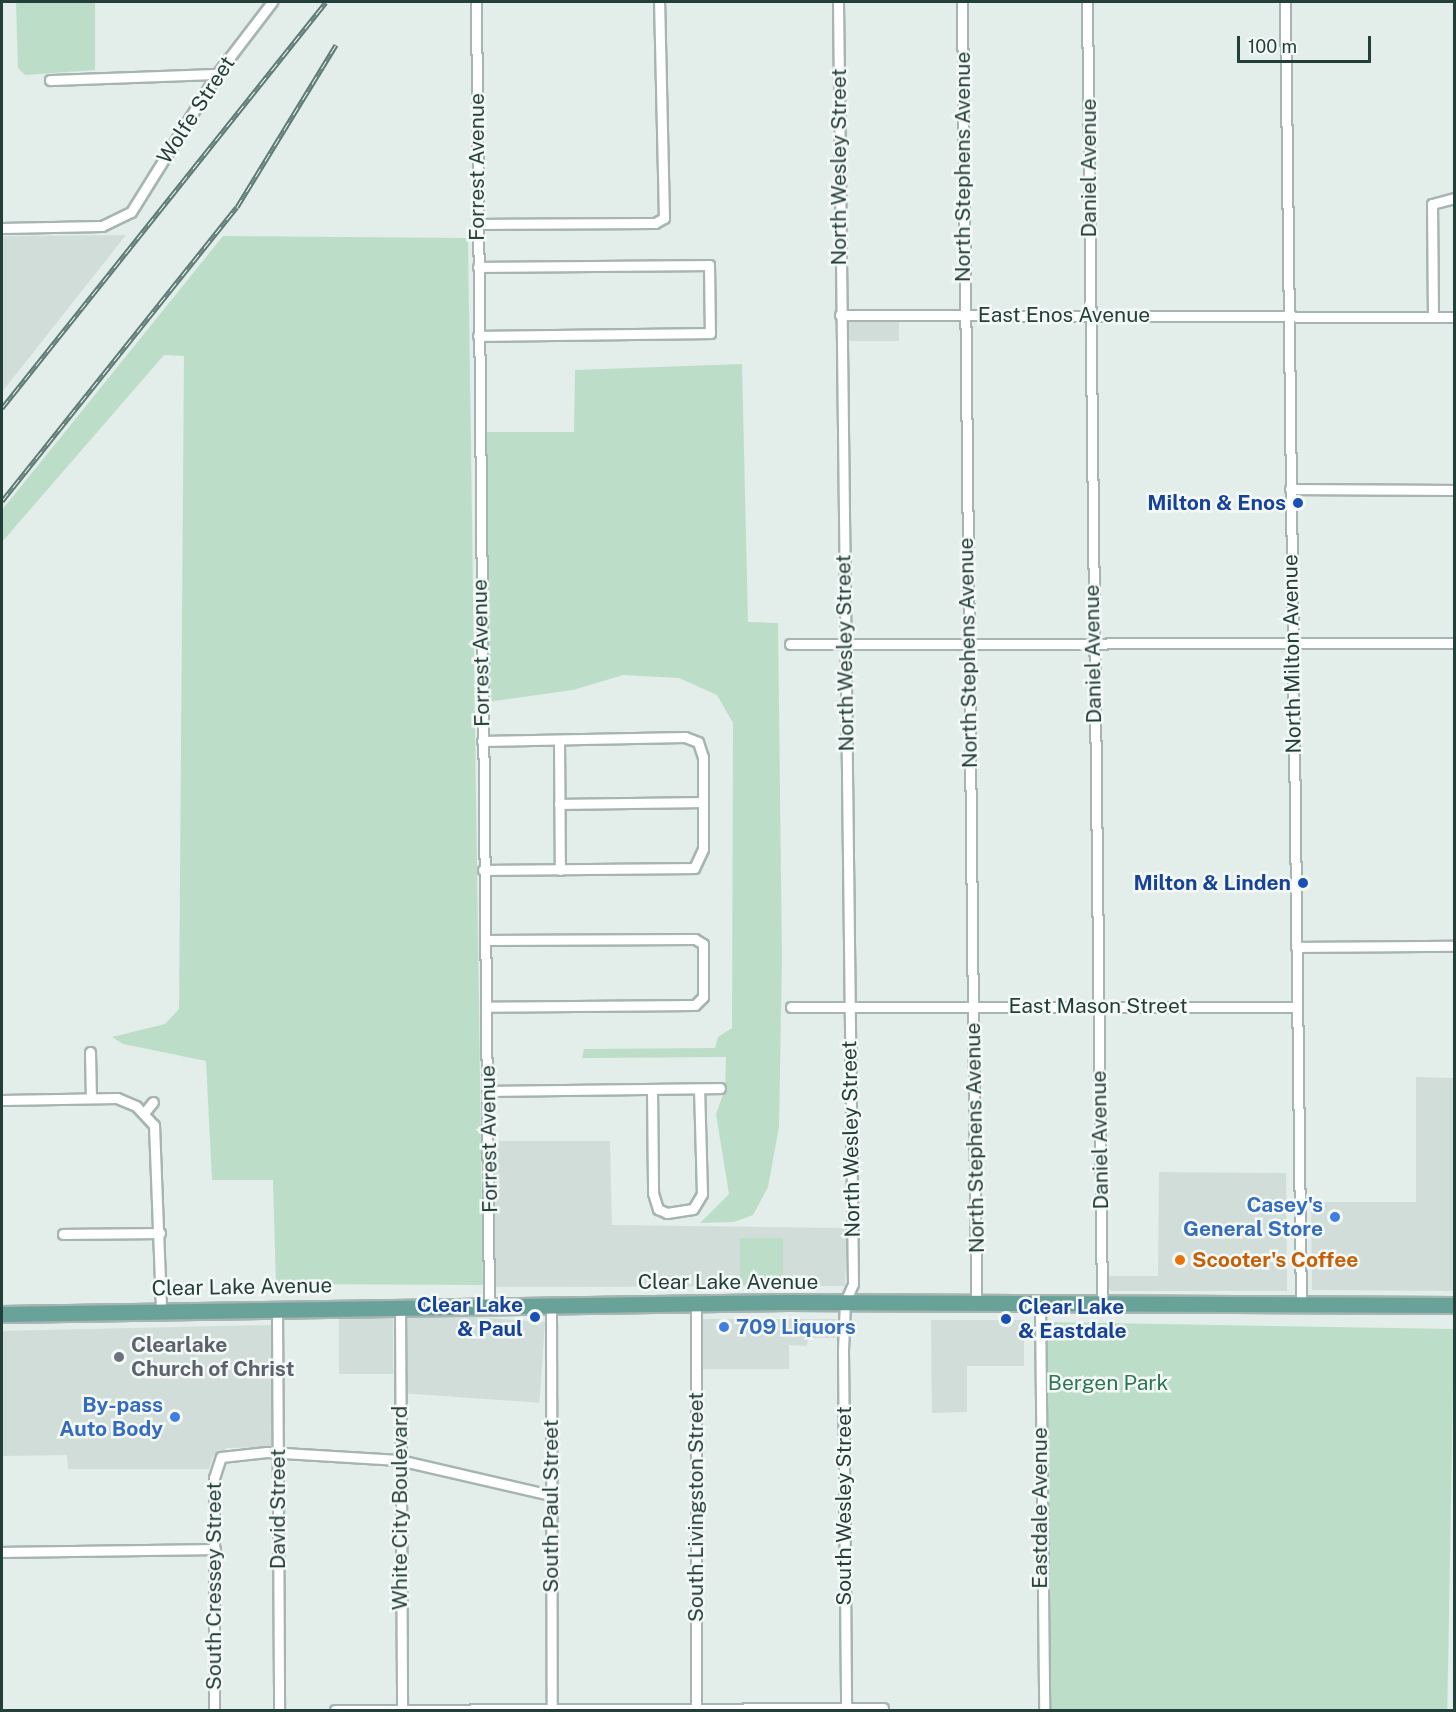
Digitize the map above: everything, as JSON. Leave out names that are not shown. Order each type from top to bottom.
[{"type":"main road","name":"Clear Lake Avenue","points":[[2,1314],[278,1307],[845,1302],[1102,1306],[1455,1305]]},
{"type":"street","name":"Wolfe Street","points":[[2,228],[84,228],[122,219],[131,212],[217,74],[272,2]]},
{"type":"street","name":"Forrest Avenue","points":[[476,2],[483,870],[489,1091],[489,1305]]},
{"type":"street","points":[[477,224],[656,223],[664,218],[659,2]]},
{"type":"street","name":"North Wesley Street","points":[[838,2],[853,1284],[845,1302]]},
{"type":"street","name":"North Stephens Avenue","points":[[962,2],[976,1304]]},
{"type":"street","name":"Daniel Avenue","points":[[1087,2],[1102,1306]]},
{"type":"street","name":"North Milton Avenue","points":[[1285,2],[1301,1306]]},
{"type":"street","points":[[50,80],[217,74]]},
{"type":"street","points":[[1432,317],[1432,204],[1455,198]]},
{"type":"street","points":[[478,267],[709,265],[710,333],[478,336]]},
{"type":"street","name":"East Enos Avenue","points":[[840,315],[1455,317]]},
{"type":"street","points":[[1290,489],[1455,490]]},
{"type":"street","points":[[790,644],[1455,644]]},
{"type":"street","points":[[482,741],[693,739],[702,749],[703,802],[703,857],[693,867],[483,870]]},
{"type":"street","points":[[559,740],[560,870]]},
{"type":"street","points":[[559,804],[703,802]]},
{"type":"street","points":[[485,940],[694,939],[703,944],[704,997],[695,1005],[486,1007]]},
{"type":"street","points":[[1296,947],[1455,946]]},
{"type":"street","name":"East Mason Street","points":[[791,1007],[1297,1006]]},
{"type":"street","points":[[90,1052],[91,1098]]},
{"type":"street","points":[[489,1091],[720,1088]]},
{"type":"street","points":[[652,1089],[653,1193],[658,1209],[667,1213],[693,1209],[702,1194],[699,1089]]},
{"type":"street","points":[[2,1100],[117,1098],[144,1113],[157,1136],[161,1309]]},
{"type":"street","points":[[144,1113],[153,1102]]},
{"type":"street","points":[[63,1234],[160,1233]]},
{"type":"street","name":"South Wesley Street","points":[[845,1302],[846,1709]]},
{"type":"street","name":"South Livingston Street","points":[[696,1303],[696,1709]]},
{"type":"street","name":"South Paul Street","points":[[551,1305],[552,1708]]},
{"type":"street","name":"Eastdale Avenue","points":[[1040,1305],[1044,1710]]},
{"type":"street","name":"White City Boulevard","points":[[400,1306],[402,1709]]},
{"type":"street","name":"David Street","points":[[278,1307],[279,1710]]},
{"type":"street","name":"South Cressey Street","points":[[214,1710],[217,1462],[233,1453],[277,1453]]},
{"type":"street","points":[[277,1453],[399,1460],[551,1495]]},
{"type":"street","points":[[2,1552],[215,1549]]},
{"type":"street","points":[[335,1710],[883,1708]]},
{"type":"shaded area","points":[[126,235],[2,392],[2,236]]},
{"type":"shaded area","points":[[848,321],[899,321],[899,341],[848,341]]},
{"type":"shaded area","points":[[1416,1077],[1454,1078],[1454,1291],[1312,1290],[1311,1202],[1416,1202]]},
{"type":"shaded area","points":[[495,1141],[610,1141],[612,1225],[847,1228],[845,1286],[495,1287]]},
{"type":"shaded area","points":[[1159,1172],[1286,1173],[1287,1291],[1110,1291],[1107,1276],[1158,1276]]},
{"type":"shaded area","points":[[406,1312],[545,1322],[539,1403],[401,1393]]},
{"type":"shaded area","points":[[339,1318],[393,1318],[393,1374],[339,1374]]},
{"type":"shaded area","points":[[700,1319],[837,1319],[838,1338],[808,1338],[807,1346],[789,1345],[789,1369],[699,1369]]},
{"type":"shaded area","points":[[931,1320],[1024,1320],[1024,1366],[967,1366],[967,1412],[932,1413]]},
{"type":"shaded area","points":[[272,1325],[272,1447],[228,1448],[213,1456],[209,1469],[68,1469],[67,1455],[2,1456],[2,1331]]},
{"type":"green space","points":[[16,2],[95,2],[95,70],[25,75],[18,68]]},
{"type":"green space","points":[[223,236],[468,238],[483,1285],[276,1284],[273,1180],[212,1180],[206,1061],[123,1044],[112,1037],[165,1024],[179,1009],[184,356],[164,355],[2,542],[2,510]]},
{"type":"green space","points":[[742,364],[748,622],[778,623],[782,959],[779,1127],[768,1187],[753,1215],[734,1222],[700,1223],[729,1194],[716,1114],[725,1089],[726,1057],[582,1058],[584,1049],[715,1048],[718,1037],[732,1028],[733,723],[717,695],[679,678],[623,675],[573,690],[487,702],[485,432],[574,432],[575,370]]},
{"type":"green space","points":[[740,1238],[783,1238],[783,1285],[740,1285]]},
{"type":"green space","name":"Bergen Park","points":[[1048,1322],[1454,1329],[1447,1710],[1041,1710]]},
{"type":"railway","points":[[2,408],[326,2]]},
{"type":"railway","points":[[2,501],[237,207],[336,45]]},
{"type":"place","name":"Milton & Enos","points":[[1298,503]]},
{"type":"place","name":"Milton & Linden","points":[[1303,883]]},
{"type":"place","name":"Casey's General Store","points":[[1335,1217]]},
{"type":"place","name":"Scooter's Coffee","points":[[1180,1260]]},
{"type":"place","name":"Clear Lake & Paul","points":[[535,1317]]},
{"type":"place","name":"Clear Lake & Eastdale","points":[[1006,1319]]},
{"type":"place","name":"709 Liquors","points":[[724,1327]]},
{"type":"place","name":"Clearlake Church of Christ","points":[[119,1357]]},
{"type":"place","name":"By-pass Auto Body","points":[[175,1417]]}]
